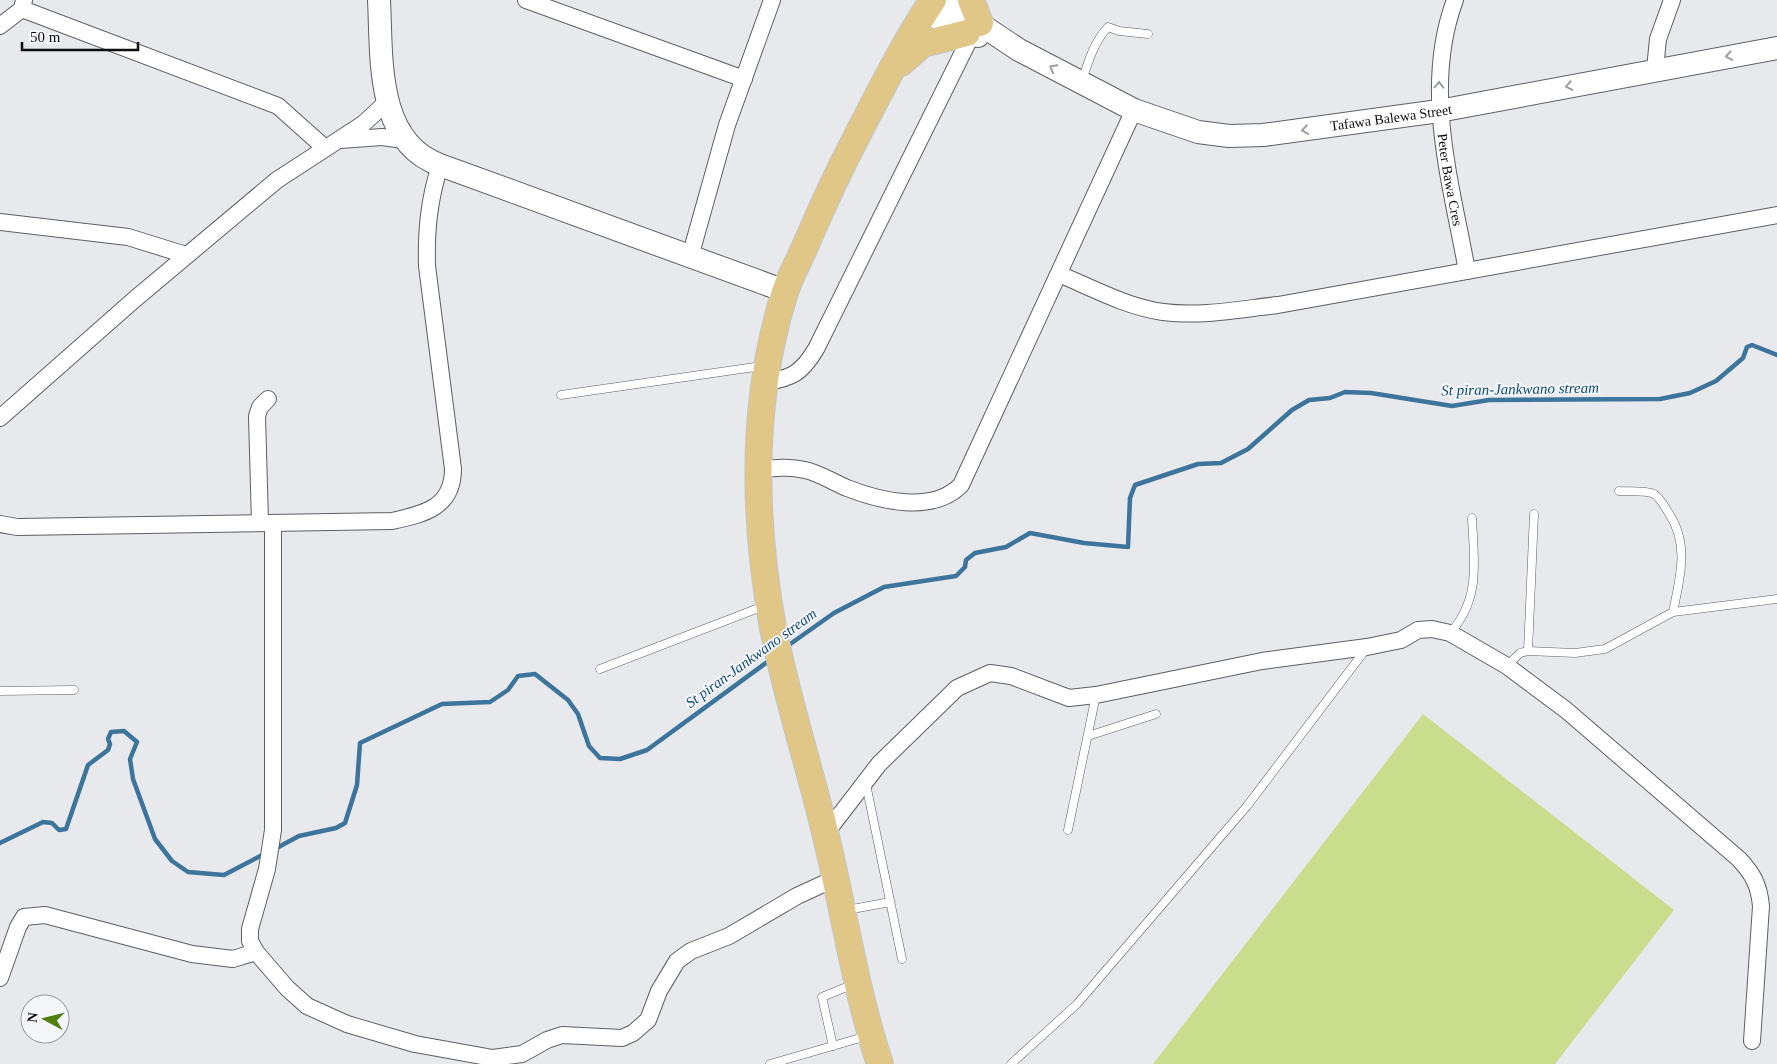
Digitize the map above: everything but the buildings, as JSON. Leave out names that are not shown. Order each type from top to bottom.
[{"type":"main road","points":[[880,1064],[871,1035],[826,833],[781,661],[772,616],[763,550],[759,470],[765,374],[785,291],[841,167],[888,77],[934,4]]},
{"type":"main road","points":[[888,77],[909,55],[924,44],[973,23]]},
{"type":"street","points":[[379,0],[382,54],[388,101],[395,127],[404,140],[419,154],[440,166],[785,291]]},
{"type":"street","points":[[526,0],[744,79]]},
{"type":"street","points":[[690,257],[727,125],[772,0]]},
{"type":"street","name":"Peter Bawa Cres","points":[[1455,0],[1439,71],[1439,111],[1467,271]]},
{"type":"street","points":[[1655,69],[1658,40],[1672,0]]},
{"type":"street","points":[[0,26],[23,4],[278,106],[330,144],[382,138],[404,140]]},
{"type":"street","name":"Tafawa Balewa Street","points":[[934,4],[1134,110],[1198,132],[1229,136],[1263,135],[1439,111],[1655,69],[1777,48]]},
{"type":"street","points":[[765,374],[785,379],[797,373],[816,349],[973,23]]},
{"type":"street","points":[[0,418],[186,255],[276,180],[363,124],[388,101]]},
{"type":"street","points":[[759,470],[779,467],[806,470],[864,494],[910,502],[929,501],[954,492],[960,485],[1134,110]]},
{"type":"street","points":[[0,524],[17,527],[392,522],[409,518],[437,505],[450,492],[453,469],[427,266],[427,217],[440,166]]},
{"type":"street","points":[[1059,274],[1134,305],[1162,312],[1186,314],[1278,305],[1777,215]]},
{"type":"street","points":[[0,222],[77,229],[128,237],[186,255]]},
{"type":"street","points":[[268,399],[260,407],[257,416],[266,523],[273,830],[267,869],[250,930],[250,940],[256,952],[287,988],[307,1006],[347,1024],[415,1044],[493,1058],[522,1059],[547,1040],[562,1035],[622,1038],[633,1033],[648,1020],[659,991],[677,961],[691,952],[729,936],[797,896],[836,878]]},
{"type":"street","points":[[826,833],[879,764],[957,688],[990,674],[1011,676],[1069,698],[1096,695],[1262,662],[1367,647],[1401,640],[1418,630],[1432,629],[1450,633],[1507,666],[1566,710],[1739,859],[1754,875],[1760,888],[1761,906],[1752,1041]]},
{"type":"street","points":[[0,978],[18,927],[24,917],[44,915],[192,954],[233,959],[256,952]]},
{"type":"lane","points":[[1081,83],[1089,58],[1102,33],[1108,27],[1119,31],[1148,34]]},
{"type":"lane","points":[[562,395],[765,374]]},
{"type":"lane","points":[[1619,491],[1652,493],[1660,500],[1675,524],[1681,538],[1683,564],[1673,612]]},
{"type":"lane","points":[[1528,651],[1534,514]]},
{"type":"lane","points":[[1450,633],[1462,620],[1472,597],[1474,564],[1472,518]]},
{"type":"lane","points":[[1507,666],[1520,653],[1528,651],[1575,653],[1605,649],[1673,612],[1777,599]]},
{"type":"lane","points":[[600,669],[772,616]]},
{"type":"lane","points":[[1011,1064],[1077,1004],[1247,806],[1367,647]]},
{"type":"lane","points":[[0,691],[74,690]]},
{"type":"lane","points":[[1068,830],[1096,695]]},
{"type":"lane","points":[[1088,736],[1156,714]]},
{"type":"lane","points":[[865,782],[902,959]]},
{"type":"lane","points":[[843,911],[890,902]]},
{"type":"lane","points":[[833,1046],[822,997],[859,982]]},
{"type":"lane","points":[[770,1064],[871,1035]]},
{"type":"green space","points":[[1423,714],[1674,910],[1555,1064],[1153,1064]]},
{"type":"waterway","name":"St piran-Jankwano stream","points":[[786,647],[834,613],[884,587],[956,576],[965,567],[966,560],[975,553],[1006,547],[1030,533],[1084,543],[1128,547],[1130,498],[1135,485],[1198,464],[1221,463],[1248,449],[1292,410],[1309,400],[1330,398],[1345,392],[1371,393],[1452,406],[1489,400],[1660,399],[1690,393],[1716,381],[1743,358],[1747,347],[1752,345],[1777,355]]},
{"type":"waterway","name":"St piran-Jankwano stream","points":[[273,850],[299,836],[336,828],[345,823],[357,785],[360,743],[442,704],[490,702],[508,690],[518,676],[535,674],[568,700],[578,714],[589,746],[600,758],[620,759],[647,750],[770,660]]},
{"type":"waterway","name":"St piran-Jankwano stream","points":[[0,843],[43,822],[52,823],[59,830],[66,829],[88,765],[108,750],[110,744],[108,739],[111,732],[124,731],[137,742],[130,759],[133,779],[155,839],[172,861],[188,872],[224,875],[266,853]]}]
